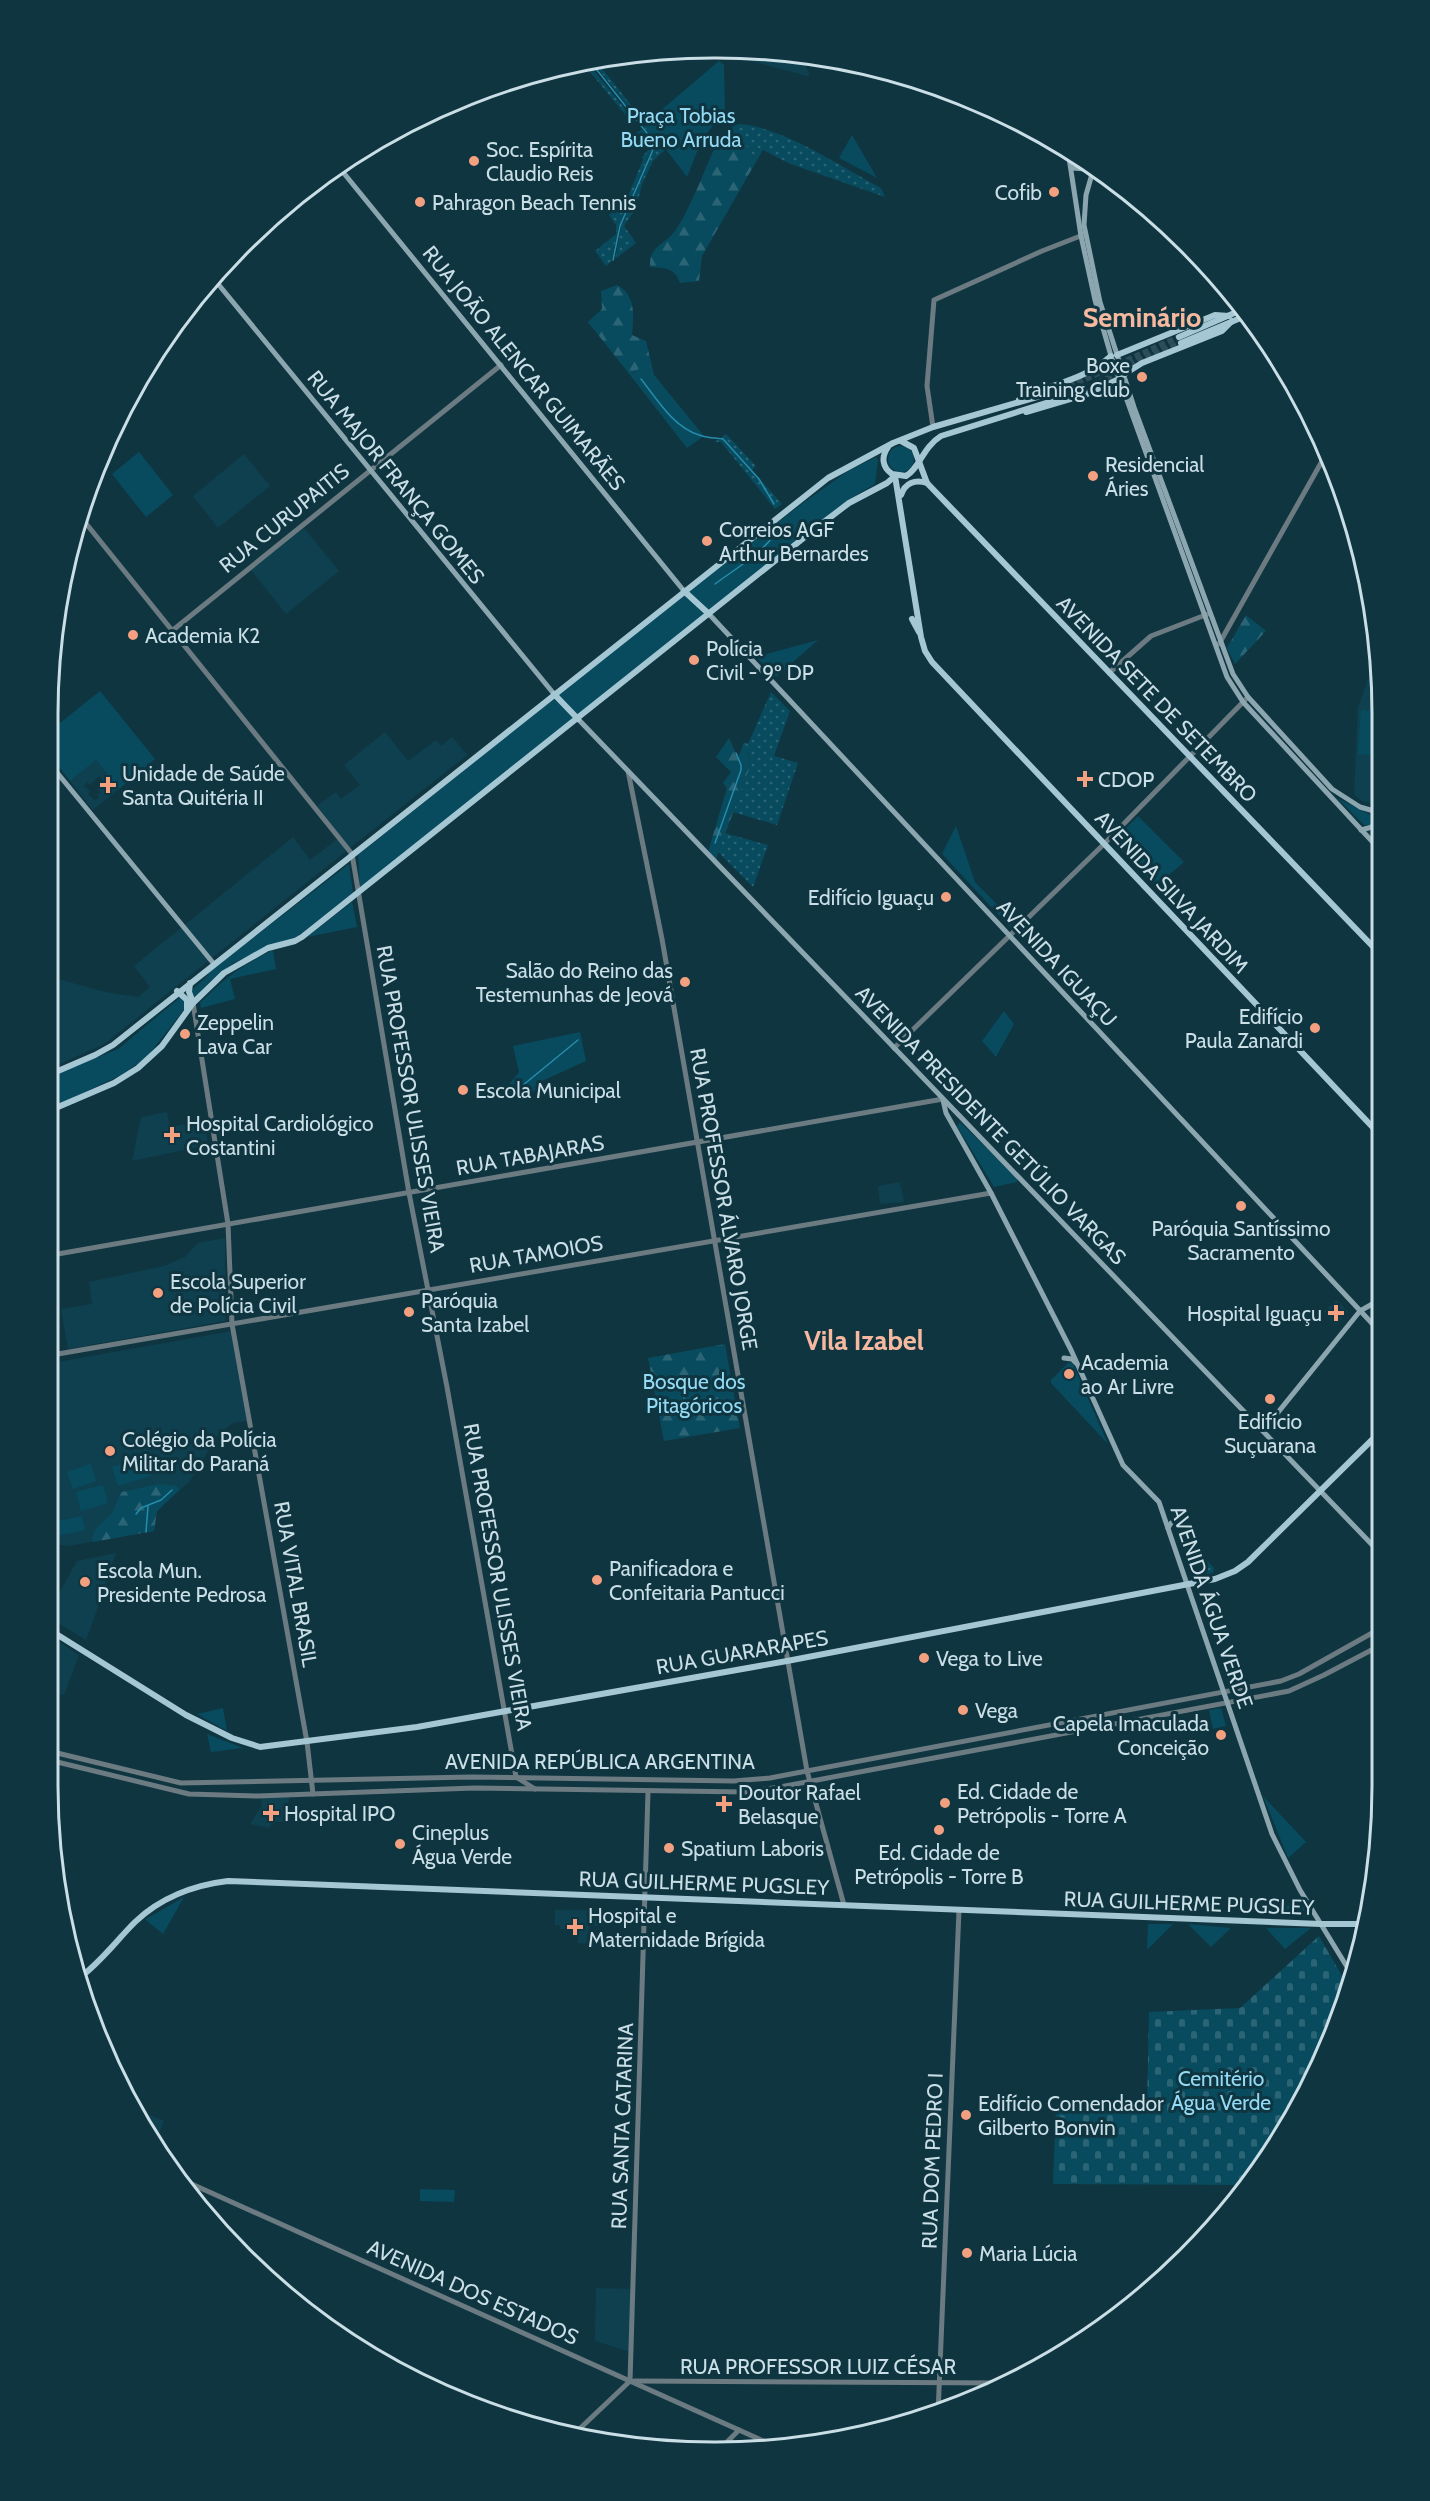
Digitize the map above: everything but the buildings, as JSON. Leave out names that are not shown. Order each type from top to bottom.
[{"type":"main road","points":[[1071,163],[1095,300],[1207,615],[1233,674],[1245,699],[1332,789],[1353,804],[1372,812]]},
{"type":"main road","points":[[1072,168],[1079,169]]},
{"type":"main road","name":"RUA JOÃO ALENCAR GUIMARÃES","points":[[344,173],[684,591]]},
{"type":"main road","points":[[1083,236],[1085,205],[1091,177]]},
{"type":"main road","name":"RUA MAJOR FRANÇA GOMES","points":[[219,285],[554,694]]},
{"type":"main road","points":[[1006,411],[1035,411],[1087,394],[1121,377],[1142,363],[1222,331],[1235,314]]},
{"type":"main road","points":[[1006,411],[1030,394],[1079,378],[1099,368],[1114,356],[1215,315],[1230,319]]},
{"type":"main road","points":[[1180,340],[1238,318]]},
{"type":"main road","points":[[891,444],[884,453],[883,463],[895,476],[906,476],[912,472],[918,459],[941,436],[1061,390]]},
{"type":"main road","points":[[58,1071],[104,1050],[828,478],[891,444],[933,427],[1065,397]]},
{"type":"main road","points":[[928,448],[933,435],[933,427]]},
{"type":"main road","points":[[900,441],[911,445],[918,459]]},
{"type":"main road","name":"AVENIDA SETE DE SETEMBRO","points":[[918,459],[927,483],[1372,947]]},
{"type":"main road","points":[[58,1107],[114,1083],[138,1068],[162,1046],[187,1010],[224,973],[268,948],[296,941],[849,503],[887,483],[895,476]]},
{"type":"main road","points":[[895,476],[921,637]]},
{"type":"main road","points":[[900,496],[909,483],[919,481],[927,483]]},
{"type":"main road","points":[[887,483],[897,484]]},
{"type":"main road","points":[[897,531],[903,521]]},
{"type":"main road","points":[[684,591],[710,614]]},
{"type":"main road","name":"AVENIDA IGUAÇU","points":[[710,614],[1372,1325]]},
{"type":"main road","points":[[1207,615],[1216,649],[1227,677],[1372,843]]},
{"type":"main road","name":"AVENIDA SILVA JARDIM","points":[[912,620],[925,651],[940,670],[1372,1127]]},
{"type":"main road","points":[[554,694],[578,719]]},
{"type":"main road","name":"AVENIDA PRESIDENTE GETÚLIO VARGAS","points":[[578,719],[1372,1545]]},
{"type":"main road","points":[[58,774],[214,964]]},
{"type":"main road","points":[[1361,830],[1372,827]]},
{"type":"main road","points":[[190,983],[189,992],[193,1003]]},
{"type":"main road","points":[[177,992],[187,1000],[187,1010]]},
{"type":"main road","name":"AVENIDA ÁGUA VERDE","points":[[943,1099],[949,1119],[991,1193],[1078,1364],[1123,1465],[1159,1502],[1275,1840],[1300,1890],[1346,1965]]},
{"type":"main road","points":[[949,1119],[954,1110]]},
{"type":"main road","points":[[1263,1431],[1359,1311],[1372,1304]]},
{"type":"main road","points":[[1064,1358],[1072,1359],[1078,1364]]},
{"type":"main road","points":[[1320,1491],[1372,1440]]},
{"type":"main road","name":"RUA GUARARAPES","points":[[58,1635],[186,1716],[232,1738],[260,1747],[307,1742],[506,1711],[787,1661],[1083,1603],[1187,1586],[1228,1575],[1248,1562],[1320,1491]]},
{"type":"main road","points":[[1167,1528],[1176,1521]]},
{"type":"main road","name":"RUA GUILHERME PUGSLEY","points":[[86,1973],[150,1910],[181,1893],[218,1882],[261,1881],[1357,1924]]},
{"type":"street","points":[[933,427],[927,386],[934,300],[1083,236]]},
{"type":"street","name":"RUA CURUPAITIS","points":[[173,630],[501,365]]},
{"type":"street","points":[[1216,649],[1321,462]]},
{"type":"street","name":"RUA PROFESSOR ULISSES VIEIRA","points":[[87,525],[352,854],[409,1193],[506,1711],[516,1777]]},
{"type":"street","points":[[1109,673],[1151,636],[1207,615]]},
{"type":"street","points":[[894,1048],[1104,844],[1245,699]]},
{"type":"street","name":"RUA PROFESSOR ÁLVARO JORGE","points":[[628,771],[662,939],[787,1661],[809,1776],[844,1905]]},
{"type":"street","name":"RUA VITAL BRASIL","points":[[193,1003],[228,1224],[232,1324],[307,1742],[314,1794]]},
{"type":"street","name":"RUA TABAJARAS","points":[[58,1254],[943,1099]]},
{"type":"street","name":"RUA TAMOIOS","points":[[58,1354],[991,1193]]},
{"type":"street","name":"AVENIDA REPÚBLICA ARGENTINA","points":[[58,1762],[179,1793],[258,1796],[428,1789],[746,1792],[809,1776],[1290,1678],[1372,1633]]},
{"type":"street","name":"AVENIDA REPÚBLICA ARGENTINA","points":[[58,1753],[181,1783],[516,1777],[734,1782],[809,1776],[1227,1703],[1298,1688],[1372,1650]]},
{"type":"street","points":[[516,1777],[535,1789]]},
{"type":"street","name":"RUA SANTA CATARINA","points":[[630,2381],[648,1792]]},
{"type":"street","name":"RUA DOM PEDRO I","points":[[938,2403],[958,1910]]},
{"type":"street","name":"AVENIDA DOS ESTADOS","points":[[193,2185],[762,2441]]},
{"type":"street","points":[[580,2428],[630,2381]]},
{"type":"street","name":"RUA PROFESSOR LUIZ CÉSAR","points":[[630,2381],[986,2384]]},
{"type":"street","points":[[727,2442],[739,2430]]},
{"type":"shaded area","points":[[744,59],[805,65],[810,75]]},
{"type":"shaded area","points":[[244,454],[270,486],[218,528],[193,496]]},
{"type":"shaded area","points":[[304,528],[339,571],[286,614],[251,570]]},
{"type":"shaded area","points":[[1370,673],[1372,804],[1354,795],[1358,707]]},
{"type":"shaded area","points":[[385,732],[408,761],[436,740],[441,746],[452,737],[467,755],[104,1044],[58,1065],[58,979],[105,992],[138,997],[150,987],[134,966],[293,837],[310,860],[340,837],[317,806],[336,792],[341,799],[360,785],[344,765]]},
{"type":"shaded area","name":"Unidade de Saúde Santa Quitéria II","points":[[96,760],[119,789],[93,810],[70,781]],"holes":[[[99,776],[104,782],[97,788],[101,793],[97,794],[99,797],[95,801],[88,794],[90,791],[84,786],[87,782],[90,785]]]},
{"type":"shaded area","name":"Hospital Cardiológico Costantini","points":[[167,1112],[170,1127],[205,1120],[208,1145],[132,1161],[141,1117]]},
{"type":"shaded area","points":[[900,1182],[904,1202],[880,1204],[878,1186]]},
{"type":"shaded area","name":"Escola Superior de Polícia Civil","points":[[225,1238],[225,1321],[68,1349],[61,1309],[92,1304],[89,1282],[164,1266],[185,1257],[198,1243]]},
{"type":"shaded area","name":"Hospital Iguaçu","points":[[1336,1300],[1348,1311],[1336,1325],[1324,1312]]},
{"type":"shaded area","name":"Colégio da Polícia Militar do Paraná","points":[[232,1331],[247,1421],[232,1423],[217,1436],[190,1481],[157,1511],[154,1531],[68,1546],[58,1545],[58,1362]]},
{"type":"shaded area","name":"Escola Mun. Presidente Pedrosa","points":[[116,1553],[86,1640],[58,1623],[58,1595],[77,1561]]},
{"type":"shaded area","points":[[58,1641],[79,1655],[64,1695],[60,1694],[58,1703]]},
{"type":"shaded area","name":"Hospital IPO","points":[[290,1795],[283,1822],[273,1822],[269,1828],[250,1824],[262,1805],[261,1798]]},
{"type":"shaded area","name":"Hospital e Maternidade Brígida","points":[[555,1910],[604,1910],[604,1926],[590,1926],[590,1930],[595,1930],[595,1944],[578,1943],[578,1929],[560,1929],[560,1925],[555,1925]]},
{"type":"shaded area","points":[[146,2113],[164,2121],[159,2134]]},
{"type":"shaded area","points":[[596,2288],[630,2289],[630,2352],[595,2341]]},
{"type":"green space","name":"Praça Tobias Bueno Arruda","points":[[719,61],[724,65],[725,114],[723,119],[705,136],[687,177],[646,123]]},
{"type":"green space","points":[[598,69],[602,69],[640,116],[637,118]]},
{"type":"green space","points":[[593,70],[635,121],[632,123],[589,71]]},
{"type":"green space","points":[[647,124],[666,149],[653,161],[642,184],[636,208],[624,226],[636,243],[615,259],[621,227],[655,145],[644,127]]},
{"type":"green space","points":[[739,124],[774,132],[812,149],[881,188],[885,197],[788,163],[763,150],[757,160],[742,140],[720,137],[729,128]]},
{"type":"green space","points":[[642,129],[652,141],[651,151],[619,227],[611,262],[606,266],[595,251],[616,234],[616,225],[609,215],[627,198],[643,160],[642,157],[648,150],[635,134]]},
{"type":"green space","points":[[728,134],[742,140],[757,160],[702,256],[699,281],[680,283],[672,271],[650,267],[650,260],[658,246],[675,231],[693,198],[720,137]]},
{"type":"green space","points":[[852,135],[877,178],[839,158]]},
{"type":"green space","points":[[617,285],[628,294],[631,300],[632,335],[646,341],[654,375],[694,426],[636,370],[630,375],[588,322],[602,309],[601,291]]},
{"type":"green space","points":[[645,364],[704,436],[687,448],[630,375]]},
{"type":"green space","points":[[726,434],[756,466],[752,470],[782,504],[775,509],[721,442],[715,442]]},
{"type":"green space","points":[[901,446],[910,450],[914,459],[910,468],[901,472],[892,468],[888,459],[892,450]]},
{"type":"green space","points":[[139,452],[173,495],[146,517],[112,474]]},
{"type":"green space","points":[[876,457],[878,461],[875,484],[848,500],[709,614],[360,890],[358,855],[696,585],[848,471]]},
{"type":"green space","points":[[1246,615],[1266,631],[1235,664],[1227,648]]},
{"type":"green space","points":[[818,640],[776,677],[756,657]]},
{"type":"green space","points":[[100,691],[155,759],[119,789],[96,760],[70,781],[58,766],[58,725]]},
{"type":"green space","points":[[771,692],[790,711],[774,756],[798,763],[777,825],[733,812],[749,768],[748,744]]},
{"type":"green space","points":[[1361,710],[1372,711],[1372,755],[1358,754]]},
{"type":"green space","points":[[729,738],[738,758],[744,742],[748,744],[749,769],[716,859],[708,852],[727,788],[723,783],[731,772],[716,757]]},
{"type":"green space","points":[[1337,798],[1371,815],[1371,825],[1364,825]]},
{"type":"green space","points":[[1138,816],[1184,862],[1156,886],[1113,841]]},
{"type":"green space","points":[[956,826],[975,882],[1015,923],[1011,928],[942,854]]},
{"type":"green space","points":[[725,833],[768,845],[753,887],[718,852]]},
{"type":"green space","points":[[349,864],[353,893],[294,939],[268,946],[232,964],[195,997],[191,991],[209,972]]},
{"type":"green space","points":[[352,902],[357,927],[307,937]]},
{"type":"green space","points":[[273,950],[276,969],[230,979],[235,999],[201,1008],[200,1003],[217,986],[242,967]]},
{"type":"green space","points":[[183,995],[187,1006],[146,1058],[121,1075],[58,1105],[58,1073],[118,1049]]},
{"type":"green space","points":[[1004,1011],[1014,1024],[996,1057],[982,1041]]},
{"type":"green space","points":[[580,1032],[586,1061],[542,1081],[542,1089],[508,1098],[504,1091],[519,1072],[513,1046]]},
{"type":"green space","points":[[960,1122],[1017,1178],[1017,1182],[994,1187],[957,1126]]},
{"type":"green space","name":"Bosque dos Pitagóricos","points":[[725,1344],[740,1428],[664,1441],[648,1358]]},
{"type":"green space","points":[[1069,1362],[1073,1364],[1108,1444],[1051,1383],[1051,1380]]},
{"type":"green space","points":[[145,1457],[150,1476],[118,1486],[112,1467]]},
{"type":"green space","points":[[91,1464],[96,1481],[73,1489],[67,1472]]},
{"type":"green space","points":[[159,1484],[177,1486],[179,1490],[157,1511],[154,1531],[93,1542],[94,1533],[113,1512],[122,1492]]},
{"type":"green space","points":[[103,1485],[108,1503],[81,1511],[76,1492]]},
{"type":"green space","points":[[82,1516],[85,1530],[58,1536],[58,1521]]},
{"type":"green space","points":[[1177,1530],[1214,1568],[1213,1573],[1196,1577],[1197,1573],[1208,1569],[1199,1559],[1196,1560],[1192,1549],[1185,1551]]},
{"type":"green space","points":[[223,1708],[227,1731],[197,1714]]},
{"type":"green space","points":[[1221,1708],[1226,1726],[1213,1729],[1209,1710]]},
{"type":"green space","points":[[207,1734],[243,1748],[211,1752]]},
{"type":"green space","points":[[1263,1796],[1306,1842],[1288,1858]]},
{"type":"green space","points":[[184,1897],[163,1934],[146,1920],[146,1919]]},
{"type":"green space","points":[[1298,1897],[1308,1917],[1276,1916]]},
{"type":"green space","points":[[1148,1924],[1173,1924],[1147,1950]]},
{"type":"green space","points":[[1188,1924],[1231,1928],[1211,1947]]},
{"type":"green space","points":[[1266,1928],[1311,1928],[1285,1949]]},
{"type":"green space","name":"Cemitério Água Verde","points":[[1319,1936],[1343,1977],[1322,2037],[1304,2076],[1284,2114],[1237,2185],[1053,2184],[1056,2105],[1147,2106],[1149,2012],[1240,2008]]},
{"type":"green space","points":[[420,2189],[455,2190],[454,2202],[420,2201]]},
{"type":"waterway","points":[[596,69],[654,142],[652,152],[620,226],[613,260]]},
{"type":"waterway","points":[[641,379],[666,412],[681,426],[702,436],[723,439],[759,479],[774,504]]},
{"type":"waterway","points":[[715,584],[761,550],[775,534],[778,526]]},
{"type":"waterway","points":[[715,843],[741,770],[736,753]]},
{"type":"waterway","points":[[511,1095],[578,1040]]},
{"type":"waterway","points":[[136,1514],[141,1508],[161,1500],[172,1490]]},
{"type":"waterway","points":[[146,1532],[148,1506]]},
{"type":"tunnel","points":[[1061,390],[1179,337]]},
{"type":"tunnel","points":[[1065,397],[1085,390],[1141,360],[1181,343]]},
{"type":"place","name":"Soc. Espírita Claudio Reis","points":[[474,161]]},
{"type":"place","name":"Cofib","points":[[1054,192]]},
{"type":"place","name":"Pahragon Beach Tennis","points":[[420,202]]},
{"type":"place","name":"Boxe Training Club","points":[[1142,377]]},
{"type":"place","name":"Residencial Áries","points":[[1093,476]]},
{"type":"place","name":"Correios AGF Arthur Bernardes","points":[[707,541]]},
{"type":"place","name":"Academia K2","points":[[133,635]]},
{"type":"place","name":"Polícia Civil - 9º DP","points":[[694,660]]},
{"type":"place","name":"CDOP","points":[[1085,779]]},
{"type":"place","name":"Unidade de Saúde Santa Quitéria II","points":[[108,785]]},
{"type":"place","name":"Edifício Iguaçu","points":[[946,897]]},
{"type":"place","name":"Salão do Reino das Testemunhas de Jeová","points":[[685,982]]},
{"type":"place","name":"Edifício Paula Zanardi","points":[[1315,1028]]},
{"type":"place","name":"Zeppelin Lava Car","points":[[185,1034]]},
{"type":"place","name":"Escola Municipal","points":[[463,1090]]},
{"type":"place","name":"Hospital Cardiológico Costantini","points":[[172,1135]]},
{"type":"place","name":"Paróquia Santíssimo Sacramento","points":[[1241,1206]]},
{"type":"place","name":"Escola Superior de Polícia Civil","points":[[158,1293]]},
{"type":"place","name":"Paróquia Santa Izabel","points":[[409,1312]]},
{"type":"place","name":"Hospital Iguaçu","points":[[1336,1313]]},
{"type":"place","name":"Academia ao Ar Livre","points":[[1069,1374]]},
{"type":"place","name":"Edifício Suçuarana","points":[[1270,1399]]},
{"type":"place","name":"Colégio da Polícia Militar do Paraná","points":[[110,1451]]},
{"type":"place","name":"Panificadora e Confeitaria Pantucci","points":[[597,1580]]},
{"type":"place","name":"Escola Mun. Presidente Pedrosa","points":[[85,1582]]},
{"type":"place","name":"Vega to Live","points":[[924,1658]]},
{"type":"place","name":"Vega","points":[[963,1710]]},
{"type":"place","name":"Capela Imaculada Conceição","points":[[1221,1735]]},
{"type":"place","name":"Ed. Cidade de Petrópolis - Torre A","points":[[945,1803]]},
{"type":"place","name":"Doutor Rafael Belasque","points":[[724,1804]]},
{"type":"place","name":"Hospital IPO","points":[[271,1813]]},
{"type":"place","name":"Ed. Cidade de Petrópolis - Torre B","points":[[939,1830]]},
{"type":"place","name":"Cineplus Água Verde","points":[[400,1844]]},
{"type":"place","name":"Spatium Laboris","points":[[669,1848]]},
{"type":"place","name":"Hospital e Maternidade Brígida","points":[[575,1927]]},
{"type":"place","name":"Edifício Comendador Gilberto Bonvin","points":[[966,2115]]},
{"type":"place","name":"Maria Lúcia","points":[[967,2253]]},
{"type":"district","name":"Seminário","points":[[1142,317]]},
{"type":"district","name":"Vila Izabel","points":[[864,1340]]}]
